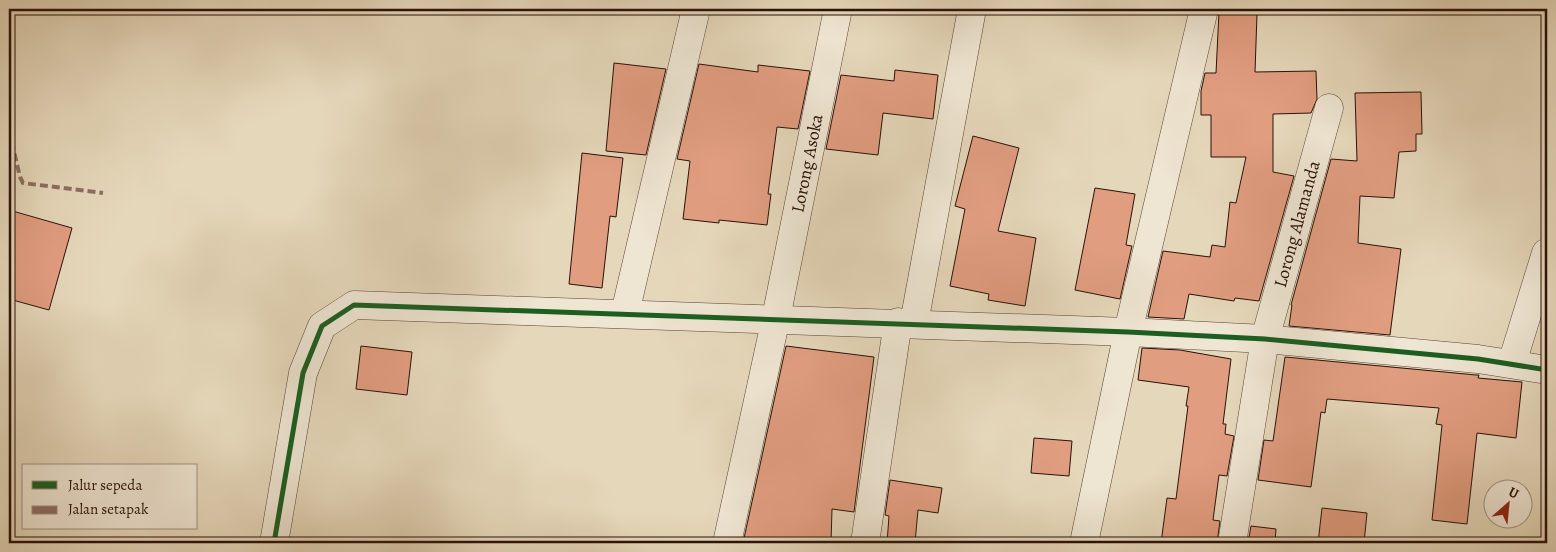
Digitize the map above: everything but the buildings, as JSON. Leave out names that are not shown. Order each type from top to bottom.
[{"type":"street","points":[[625,313],[696,9]]},
{"type":"street","name":"Lorong Asoka","points":[[726,543],[776,318],[838,9]]},
{"type":"street","points":[[865,543],[906,323],[972,9]]},
{"type":"street","points":[[1084,543],[1128,332],[1204,9]]},
{"type":"street","name":"Lorong Alamanda","points":[[1232,543],[1265,339],[1329,108]]},
{"type":"street","points":[[1512,364],[1546,253]]},
{"type":"street","points":[[274,543],[303,373],[322,326],[345,309],[354,305],[776,318],[1265,339],[1512,364],[1547,370]]},
{"type":"marked path","points":[[9,130],[23,183],[103,193]]},
{"type":"cycle path","points":[[274,543],[303,373],[322,326],[354,305],[1128,332],[1265,339],[1478,359],[1547,370]]}]
